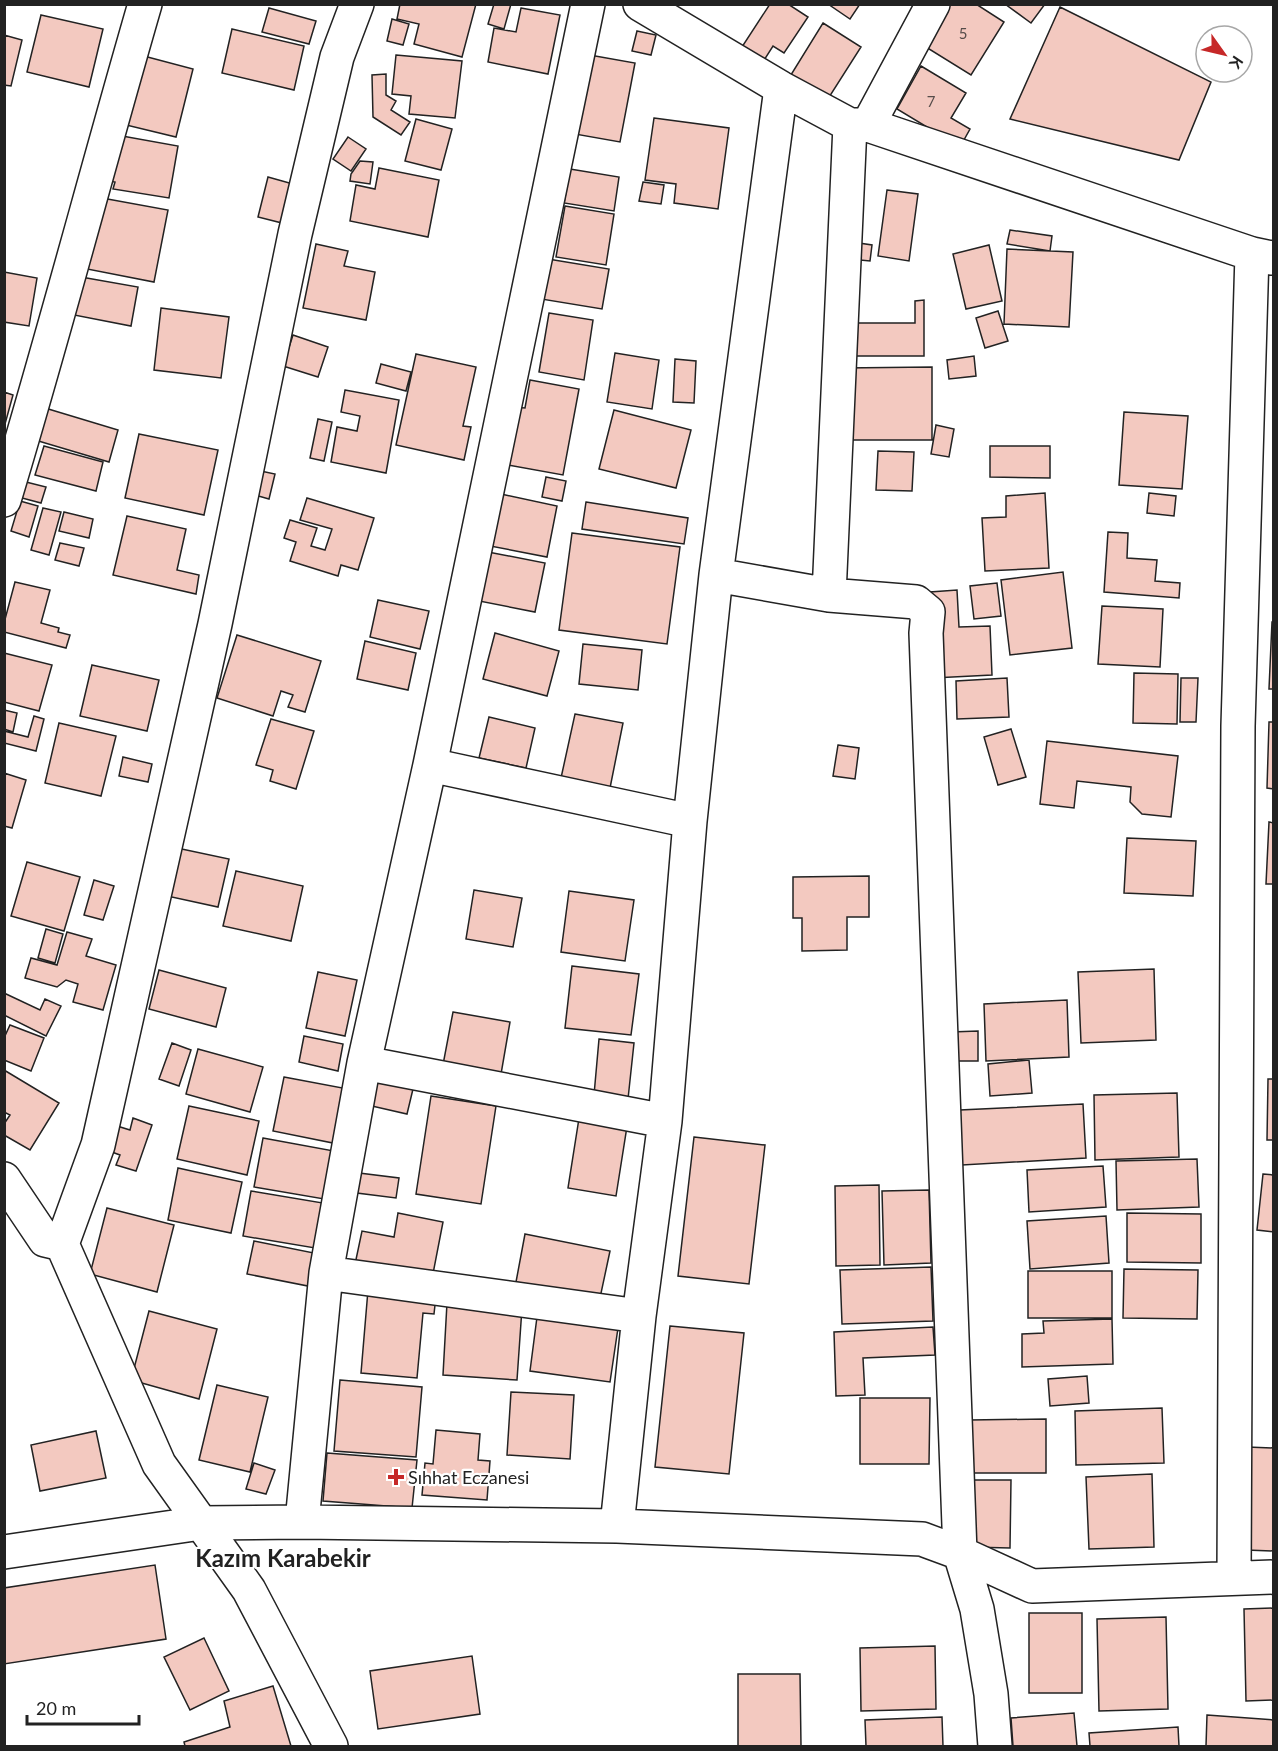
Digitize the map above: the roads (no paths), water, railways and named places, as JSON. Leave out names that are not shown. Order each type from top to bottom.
[{"type":"street","points":[[4,500],[41,377],[96,172],[145,4]]},
{"type":"street","points":[[331,1746],[249,1590],[159,1464],[62,1244],[98,1145],[215,624],[295,234],[337,57],[357,4]]},
{"type":"street","points":[[302,1522],[326,1274],[364,1063],[429,765],[588,4]]},
{"type":"street","points":[[640,4],[781,88],[859,125],[1263,256],[1238,726],[1234,1578]]},
{"type":"street","points":[[829,595],[859,125],[933,4]]},
{"type":"street","points":[[617,1526],[639,1316],[665,1120],[690,821],[716,575],[781,88]]},
{"type":"street","points":[[716,575],[829,595],[916,602],[928,612],[927,657],[960,1553],[977,1609],[991,1694],[995,1746]]},
{"type":"street","points":[[429,765],[690,821]]},
{"type":"street","points":[[364,1063],[665,1120]]},
{"type":"street","points":[[4,1179],[45,1240],[62,1244]]},
{"type":"street","points":[[326,1274],[639,1316]]},
{"type":"street","points":[[4,1552],[201,1523],[617,1526],[922,1539],[960,1553],[1032,1586],[1274,1577]]},
{"type":"place","name":"Sıhhat Eczanesi","points":[[396,1477]]},
{"type":"district","name":"Kazım Karabekir","points":[[283,1557]]}]
